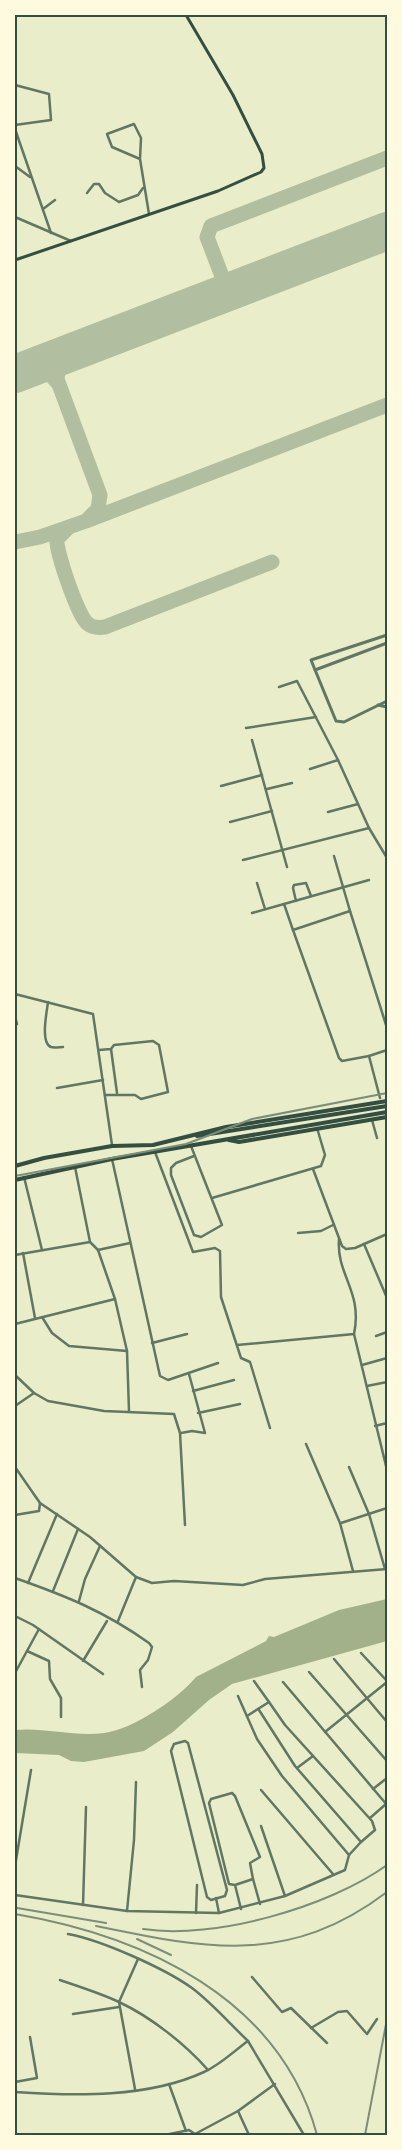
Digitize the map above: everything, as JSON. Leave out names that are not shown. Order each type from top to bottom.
[{"type":"main road","points":[[15,260],[249,179],[257,176],[264,168],[262,154],[233,95],[186,15]]},
{"type":"main road","points":[[189,1138],[226,1127],[387,1101]]},
{"type":"main road","points":[[15,1166],[44,1158],[112,1146],[152,1145],[387,1106]]},
{"type":"main road","points":[[15,1180],[112,1159],[387,1112]]},
{"type":"main road","points":[[227,1140],[240,1142],[387,1117]]},
{"type":"street","points":[[15,85],[49,94],[51,120],[15,125]]},
{"type":"street","points":[[140,159],[124,154],[112,147],[107,134],[134,124],[141,138],[140,159],[149,214]]},
{"type":"street","points":[[15,129],[51,233]]},
{"type":"street","points":[[15,166],[31,178]]},
{"type":"street","points":[[87,193],[94,184],[99,184],[105,193],[119,202],[138,195],[144,187]]},
{"type":"street","points":[[43,209],[55,200]]},
{"type":"street","points":[[15,217],[71,241]]},
{"type":"street","points":[[387,635],[311,660],[336,722],[344,722],[387,701]]},
{"type":"street","points":[[315,670],[387,643]]},
{"type":"street","points":[[279,687],[298,681],[338,760],[369,828],[387,858]]},
{"type":"street","points":[[377,705],[387,707]]},
{"type":"street","points":[[246,728],[316,717]]},
{"type":"street","points":[[252,740],[287,867]]},
{"type":"street","points":[[310,769],[338,760]]},
{"type":"street","points":[[221,786],[262,775]]},
{"type":"street","points":[[267,789],[292,783]]},
{"type":"street","points":[[328,812],[358,804]]},
{"type":"street","points":[[230,822],[272,811]]},
{"type":"street","points":[[243,860],[369,828]]},
{"type":"street","points":[[334,856],[387,1028]]},
{"type":"street","points":[[252,913],[369,880]]},
{"type":"street","points":[[257,883],[265,909]]},
{"type":"street","points":[[296,901],[294,885],[306,883],[311,896]]},
{"type":"street","points":[[284,904],[338,1058],[342,1061],[369,1056],[387,1050]]},
{"type":"street","points":[[293,930],[350,911]]},
{"type":"street","points":[[15,994],[93,1014],[112,1146]]},
{"type":"street","points":[[48,1002],[44,1029],[48,1044],[51,1047],[63,1047]]},
{"type":"street","points":[[15,1016],[17,1024]]},
{"type":"street","points":[[99,1050],[111,1049],[114,1045],[153,1041],[159,1045],[168,1092],[141,1099],[136,1095],[120,1096],[117,1093],[105,1095]]},
{"type":"street","points":[[111,1049],[117,1093]]},
{"type":"street","points":[[369,1056],[380,1098]]},
{"type":"street","points":[[58,1088],[103,1080]]},
{"type":"street","points":[[372,1120],[377,1138]]},
{"type":"street","points":[[212,1198],[321,1166],[325,1160],[317,1128]]},
{"type":"street","points":[[191,1146],[222,1225],[201,1237],[194,1235],[171,1168],[176,1163],[194,1156]]},
{"type":"street","points":[[155,1152],[194,1252],[215,1248],[220,1251],[221,1297],[241,1358],[250,1362],[270,1428]]},
{"type":"street","points":[[112,1159],[160,1376],[163,1380],[189,1374],[218,1363]]},
{"type":"street","points":[[75,1166],[90,1242],[98,1250],[115,1299],[127,1351],[129,1411]]},
{"type":"street","points":[[313,1168],[333,1225],[346,1249],[387,1234]]},
{"type":"street","points":[[24,1177],[42,1250]]},
{"type":"street","points":[[298,1233],[321,1231],[333,1225]]},
{"type":"street","points":[[339,1239],[340,1258],[356,1301],[357,1312],[354,1334],[387,1470]]},
{"type":"street","points":[[15,1255],[90,1242]]},
{"type":"street","points":[[98,1250],[130,1243]]},
{"type":"street","points":[[364,1244],[387,1298]]},
{"type":"street","points":[[23,1253],[35,1318]]},
{"type":"street","points":[[15,1324],[115,1299]]},
{"type":"street","points":[[42,1316],[52,1333],[69,1346],[127,1351]]},
{"type":"street","points":[[376,1336],[387,1332]]},
{"type":"street","points":[[152,1343],[187,1334]]},
{"type":"street","points":[[237,1345],[354,1334]]},
{"type":"street","points":[[362,1365],[387,1358]]},
{"type":"street","points":[[180,1433],[191,1431],[205,1433],[198,1413],[189,1374]]},
{"type":"street","points":[[15,1375],[34,1393],[48,1401],[104,1411],[174,1414],[180,1433],[185,1525]]},
{"type":"street","points":[[193,1391],[234,1380]]},
{"type":"street","points":[[367,1386],[387,1382]]},
{"type":"street","points":[[15,1406],[34,1393]]},
{"type":"street","points":[[198,1413],[240,1404]]},
{"type":"street","points":[[375,1426],[387,1423]]},
{"type":"street","points":[[306,1444],[340,1523],[353,1571]]},
{"type":"street","points":[[15,1467],[40,1503],[78,1529],[136,1577],[152,1583],[174,1581],[243,1585],[265,1579],[386,1569],[369,1514],[350,1467]]},
{"type":"street","points":[[15,1515],[38,1511],[40,1503]]},
{"type":"street","points":[[340,1523],[387,1508]]},
{"type":"street","points":[[28,1583],[57,1514]]},
{"type":"street","points":[[53,1591],[78,1529]]},
{"type":"street","points":[[78,1601],[100,1546]]},
{"type":"street","points":[[118,1621],[136,1577]]},
{"type":"street","points":[[15,1579],[78,1601],[118,1621],[152,1646],[148,1660],[140,1670],[142,1687]]},
{"type":"street","points":[[15,1616],[39,1629],[83,1662],[103,1674]]},
{"type":"street","points":[[83,1662],[108,1621]]},
{"type":"street","points":[[15,1673],[39,1629]]},
{"type":"street","points":[[28,1651],[49,1661],[50,1679],[61,1698],[60,1717]]},
{"type":"street","points":[[325,1732],[387,1681],[361,1653]]},
{"type":"street","points":[[334,1659],[387,1722]]},
{"type":"street","points":[[309,1672],[387,1761]]},
{"type":"street","points":[[15,1895],[127,1911],[220,1913],[285,1896],[345,1870],[349,1855],[374,1830],[370,1818],[285,1725],[254,1681]]},
{"type":"street","points":[[283,1682],[387,1805],[370,1818]]},
{"type":"street","points":[[238,1696],[256,1739],[282,1776],[349,1855]]},
{"type":"street","points":[[247,1716],[270,1702]]},
{"type":"street","points":[[259,1710],[280,1745],[297,1768],[361,1842]]},
{"type":"street","points":[[185,1741],[188,1743],[227,1890],[224,1896],[216,1898],[211,1900],[208,1897],[170,1751],[174,1744],[185,1741]]},
{"type":"street","points":[[297,1768],[313,1756]]},
{"type":"street","points":[[15,1866],[31,1770]]},
{"type":"street","points":[[373,1789],[387,1778]]},
{"type":"street","points":[[127,1911],[134,1840],[136,1782]]},
{"type":"street","points":[[261,1790],[333,1874]]},
{"type":"street","points":[[253,1879],[235,1885],[229,1884],[209,1803],[210,1799],[232,1793],[235,1796],[260,1857],[250,1863],[260,1904]]},
{"type":"street","points":[[83,1906],[86,1807]]},
{"type":"street","points":[[262,1826],[285,1896]]},
{"type":"street","points":[[196,1913],[197,1885]]},
{"type":"street","points":[[235,1885],[241,1909]]},
{"type":"street","points":[[216,1898],[220,1913]]},
{"type":"street","points":[[68,1934],[82,1937],[138,1959],[192,1988],[248,2041],[304,2135]]},
{"type":"street","points":[[135,2089],[119,2002],[138,1959]]},
{"type":"street","points":[[252,1977],[282,2012],[291,2008],[327,2043]]},
{"type":"street","points":[[60,1980],[119,2002],[188,2048],[208,2070]]},
{"type":"street","points":[[73,2014],[119,2007]]},
{"type":"street","points":[[311,2028],[338,2012],[347,2011],[366,2034],[377,2019]]},
{"type":"street","points":[[15,2082],[37,2078],[30,2037]]},
{"type":"street","points":[[15,2092],[100,2095],[169,2084],[208,2070],[248,2041]]},
{"type":"street","points":[[169,2084],[188,2131],[195,2135],[238,2110],[275,2084]]},
{"type":"street","points":[[238,2110],[249,2135]]},
{"type":"street","points":[[165,2135],[188,2131]]},
{"type":"shaded area","points":[[387,1599],[387,1641],[232,1684],[209,1700],[173,1732],[144,1751],[84,1762],[71,1761],[59,1755],[15,1753],[15,1730],[26,1729],[93,1734],[115,1731],[154,1712],[178,1694],[196,1677],[266,1641],[269,1636],[274,1637],[339,1610]]},
{"type":"taxiway","points":[[228,292],[207,237],[211,226],[387,158]]},
{"type":"taxiway","points":[[378,235],[387,234]]},
{"type":"taxiway","points":[[70,352],[59,365],[57,379],[100,495],[98,509],[87,520]]},
{"type":"taxiway","points":[[30,368],[46,370],[58,383]]},
{"type":"taxiway","points":[[15,542],[40,537],[86,521],[387,405]]},
{"type":"taxiway","points":[[68,528],[57,539],[57,545],[78,608],[87,623],[95,627],[105,627],[272,562]]},
{"type":"runway","points":[[15,374],[387,231]]},
{"type":"railway","points":[[15,1176],[186,1144],[252,1119],[387,1093]]},
{"type":"railway","points":[[143,1929],[171,1931],[203,1930],[270,1917],[303,1907],[334,1894],[363,1880],[387,1865]]},
{"type":"railway","points":[[96,1926],[175,1941],[211,1945],[247,1945],[281,1941],[316,1932],[351,1916],[387,1892]]},
{"type":"railway","points":[[17,1908],[106,1923]]},
{"type":"railway","points":[[15,1914],[63,1924],[111,1939],[157,1957],[200,1981],[239,2011],[272,2046],[299,2087],[317,2135]]},
{"type":"railway","points":[[137,1939],[171,1955]]},
{"type":"railway","points":[[365,2135],[387,2019]]}]
